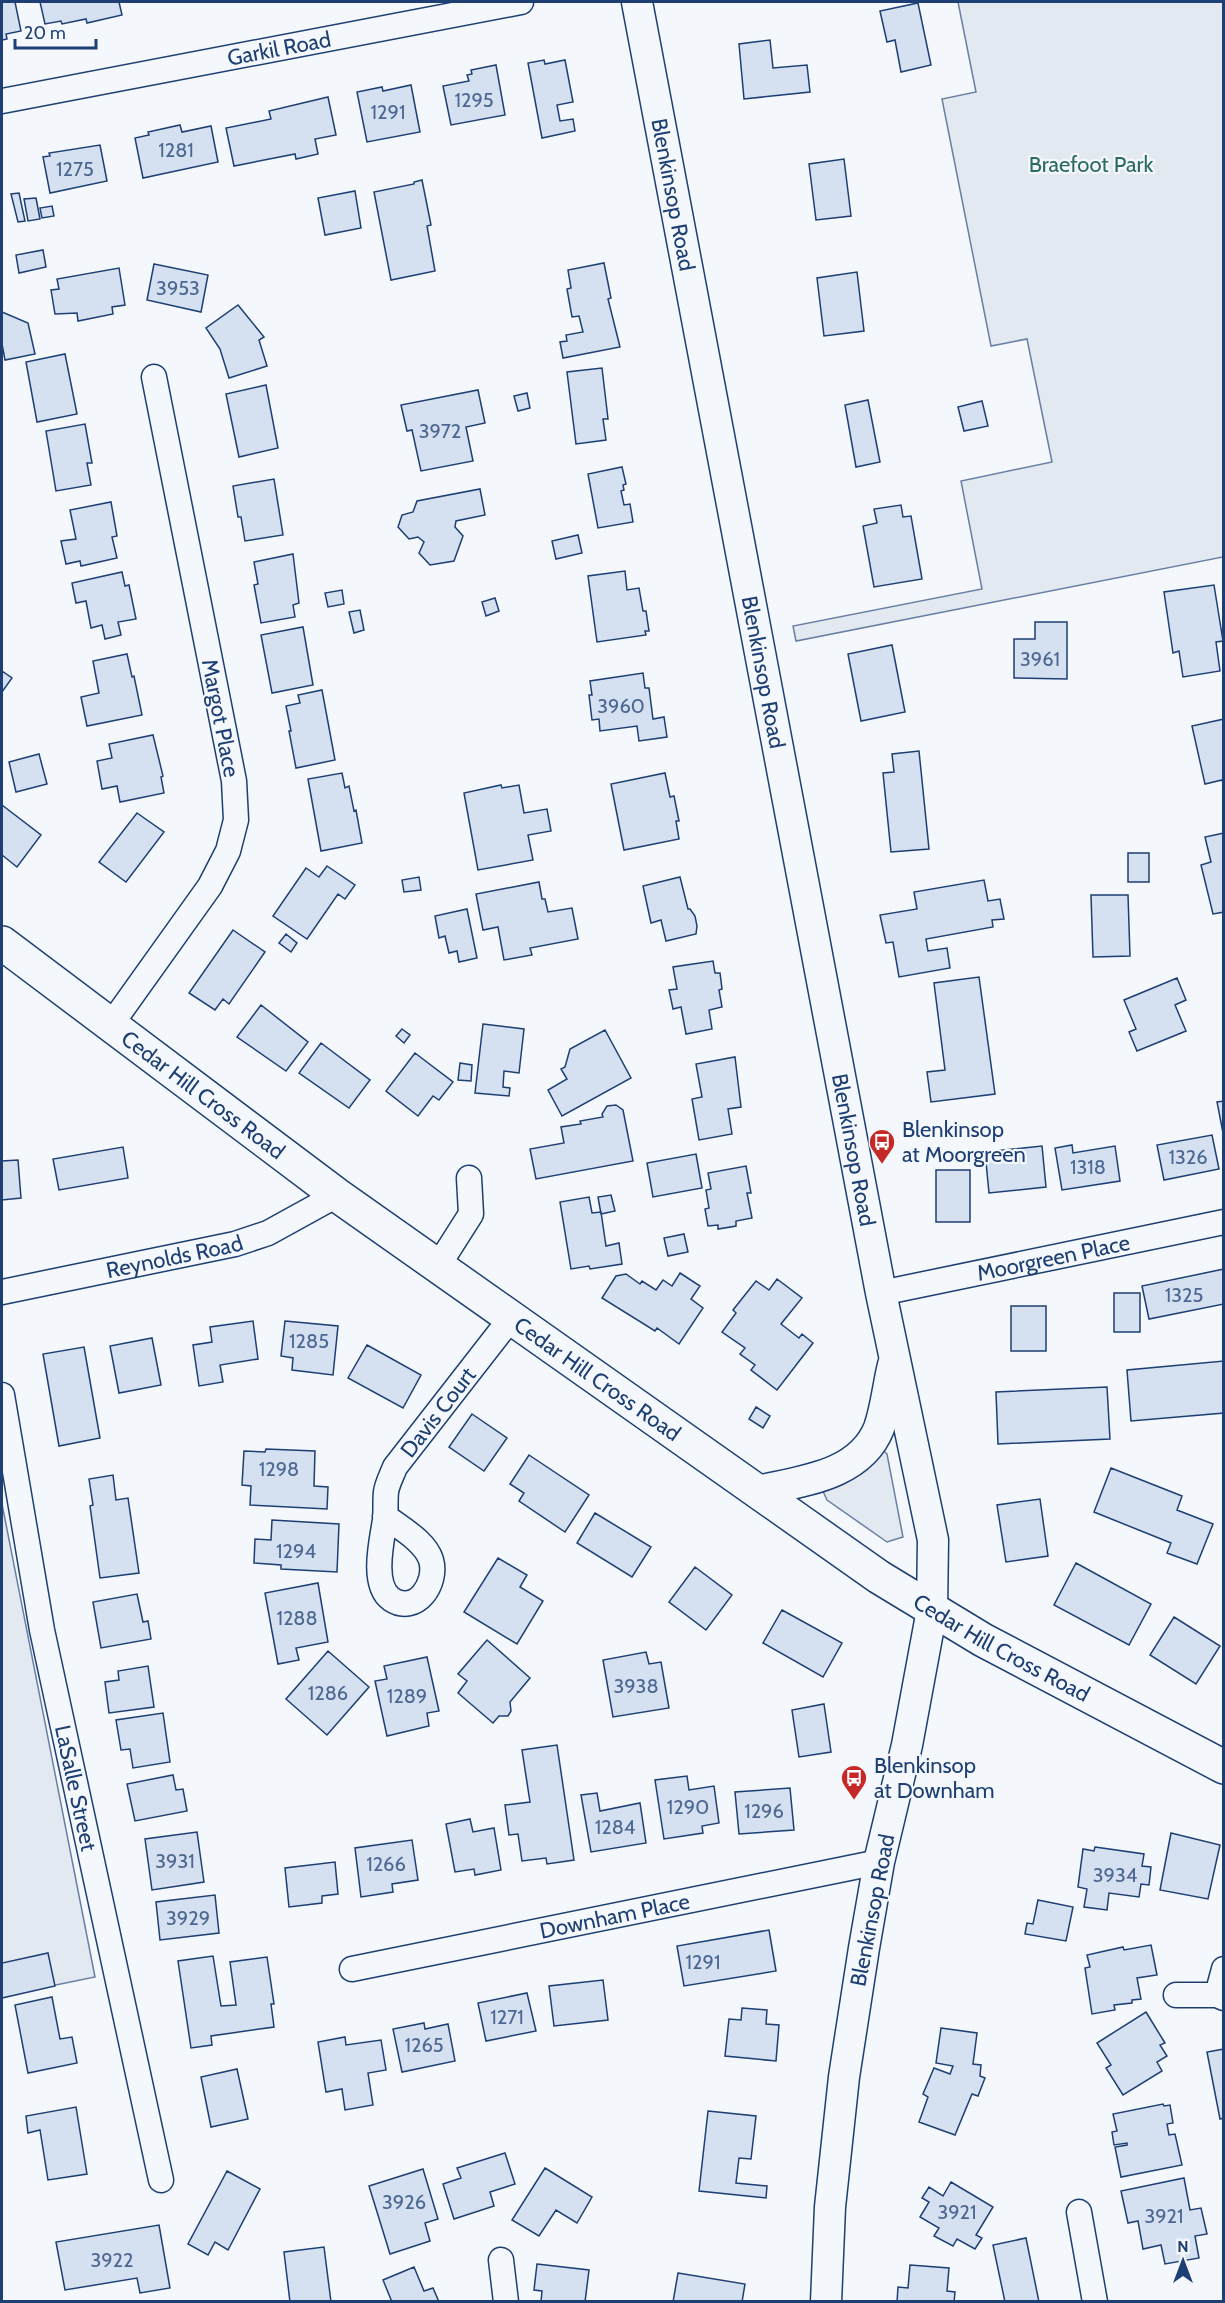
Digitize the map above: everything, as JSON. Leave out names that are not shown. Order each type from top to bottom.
[{"type":"main road","name":"Cedar Hill Cross Road","points":[[2,943],[337,1195],[879,1577],[982,1640],[1224,1767]]},
{"type":"street","name":"Garkil Road","points":[[2,101],[521,2]]},
{"type":"street","name":"Blenkinsop Road","points":[[637,2],[881,1293],[933,1540],[932,1610],[907,1745],[879,1862],[844,2077],[830,2206],[826,2301]]},
{"type":"street","name":"Margot Place","points":[[110,1026],[210,886],[228,850],[236,820],[234,781],[154,377]]},
{"type":"street","points":[[438,1266],[471,1214],[469,1178]]},
{"type":"street","name":"Reynolds Road","points":[[2,1292],[235,1244],[268,1233],[337,1195]]},
{"type":"street","name":"Moorgreen Place","points":[[881,1293],[1224,1222]]},
{"type":"street","name":"Davis Court","points":[[385,1516],[386,1491],[395,1467],[512,1317]]},
{"type":"street","points":[[758,1491],[834,1472],[858,1456],[878,1430],[895,1353]]},
{"type":"street","name":"LaSalle Street","points":[[2,1395],[42,1630],[161,2180]]},
{"type":"street","name":"Downham Place","points":[[352,1969],[879,1862]]},
{"type":"street","points":[[1176,1995],[1220,1996],[1224,1969]]},
{"type":"street","points":[[1080,2211],[1095,2301]]},
{"type":"street","points":[[501,2260],[506,2301]]},
{"type":"green space","name":"Braefoot Park","points":[[958,2],[1223,2],[1223,557],[796,641],[793,626],[982,589],[961,481],[1052,462],[1027,339],[991,346],[942,99],[976,92]]},
{"type":"green space","points":[[883,1450],[887,1454],[903,1537],[887,1542],[827,1500],[822,1489]]},
{"type":"green space","points":[[2,1504],[95,1977],[2,1996]]},
{"type":"building","points":[[2,2],[15,2],[21,31],[6,34],[7,39],[2,40]]},
{"type":"building","points":[[40,2],[119,2],[122,15],[87,23],[86,19],[62,24],[61,21],[45,24]]},
{"type":"building","points":[[918,3],[931,65],[901,72],[895,40],[887,42],[880,11]]},
{"type":"building","points":[[770,40],[773,68],[807,65],[810,92],[744,99],[739,44]]},
{"type":"building","points":[[544,60],[545,64],[565,60],[573,102],[557,105],[560,121],[573,119],[575,131],[542,138],[528,63]]},
{"type":"building","points":[[496,65],[505,115],[451,125],[443,86],[469,81],[467,75],[472,74],[471,70]]},
{"type":"building","points":[[411,85],[420,132],[367,142],[357,92],[382,87],[383,91]]},
{"type":"building","points":[[328,97],[336,135],[315,139],[318,154],[296,159],[295,154],[234,166],[226,128],[271,119],[269,111]]},
{"type":"building","points":[[180,125],[182,132],[211,126],[218,162],[143,178],[135,138],[149,135],[148,132]]},
{"type":"building","points":[[100,145],[107,181],[50,193],[43,157],[50,156],[49,153]]},
{"type":"building","points":[[844,159],[851,216],[816,220],[809,164]]},
{"type":"building","points":[[422,180],[431,225],[427,226],[435,271],[391,280],[374,192],[414,184]]},
{"type":"building","points":[[355,191],[361,228],[325,235],[318,198]]},
{"type":"building","points":[[19,193],[25,221],[18,222],[11,194]]},
{"type":"building","points":[[36,198],[40,219],[28,221],[24,199]]},
{"type":"building","points":[[52,206],[54,216],[42,218],[40,208]]},
{"type":"building","points":[[43,250],[46,267],[19,273],[16,255]]},
{"type":"building","points":[[604,263],[611,298],[608,299],[620,347],[563,358],[560,342],[567,341],[566,335],[583,332],[579,316],[572,317],[567,289],[571,288],[568,270]]},
{"type":"building","points":[[154,264],[208,275],[201,312],[147,300]]},
{"type":"building","points":[[119,268],[125,305],[112,307],[113,314],[78,321],[77,313],[55,314],[51,290],[59,289],[57,279]]},
{"type":"building","points":[[857,272],[864,331],[824,336],[817,278]]},
{"type":"building","points":[[238,305],[264,337],[259,340],[267,366],[229,378],[220,349],[206,328]]},
{"type":"building","points":[[2,312],[28,323],[35,354],[5,360],[2,344]]},
{"type":"building","points":[[65,354],[77,414],[37,422],[26,362]]},
{"type":"building","points":[[602,368],[608,419],[603,419],[606,440],[576,444],[567,372]]},
{"type":"building","points":[[266,385],[278,448],[239,457],[226,394]]},
{"type":"building","points":[[478,390],[485,423],[466,427],[473,461],[421,471],[412,430],[407,431],[401,405]]},
{"type":"building","points":[[527,393],[530,408],[518,411],[514,396]]},
{"type":"building","points":[[868,400],[880,462],[856,467],[845,405]]},
{"type":"building","points":[[982,401],[988,426],[964,431],[958,407]]},
{"type":"building","points":[[85,424],[92,463],[87,463],[91,485],[56,491],[46,431]]},
{"type":"building","points":[[622,467],[626,484],[623,485],[624,490],[621,491],[624,505],[630,504],[633,522],[598,528],[588,474]]},
{"type":"building","points":[[274,479],[283,535],[245,541],[233,486]]},
{"type":"building","points":[[480,489],[485,515],[456,521],[455,527],[463,536],[454,561],[430,565],[419,553],[424,542],[418,537],[409,539],[398,527],[402,515],[413,512],[417,501]]},
{"type":"building","points":[[111,502],[117,536],[112,537],[117,558],[81,566],[80,561],[66,564],[61,541],[76,539],[70,510]]},
{"type":"building","points":[[901,505],[903,517],[911,516],[922,579],[874,587],[863,526],[877,523],[874,509]]},
{"type":"building","points":[[578,535],[582,553],[556,559],[552,541]]},
{"type":"building","points":[[293,554],[299,603],[293,605],[295,617],[261,623],[254,585],[258,584],[254,562]]},
{"type":"building","points":[[625,571],[627,590],[639,588],[649,631],[645,631],[646,635],[597,642],[588,576]]},
{"type":"building","points":[[122,572],[125,586],[129,585],[136,619],[118,622],[121,635],[105,639],[102,625],[91,628],[86,601],[76,603],[72,583]]},
{"type":"building","points":[[1214,585],[1223,641],[1216,642],[1220,671],[1183,677],[1179,651],[1173,653],[1164,592]]},
{"type":"building","points":[[342,590],[344,604],[328,607],[325,593]]},
{"type":"building","points":[[495,598],[499,611],[486,616],[482,602]]},
{"type":"building","points":[[360,610],[364,630],[354,633],[349,612]]},
{"type":"building","points":[[1035,622],[1067,622],[1067,679],[1014,678],[1014,639],[1035,639]]},
{"type":"building","points":[[303,627],[313,685],[272,693],[261,635]]},
{"type":"building","points":[[892,645],[905,712],[861,721],[848,654]]},
{"type":"building","points":[[127,654],[142,715],[87,726],[81,697],[99,693],[93,661]]},
{"type":"building","points":[[2,671],[12,678],[2,692]]},
{"type":"building","points":[[643,673],[645,688],[649,688],[653,719],[664,717],[667,737],[639,741],[637,726],[600,731],[599,719],[592,720],[590,681]]},
{"type":"building","points":[[322,690],[335,760],[296,768],[286,706],[300,703],[298,695]]},
{"type":"building","points":[[1224,719],[1224,786],[1222,780],[1205,784],[1192,726]]},
{"type":"building","points":[[153,735],[163,776],[161,777],[164,793],[120,802],[117,786],[102,789],[97,761],[112,758],[109,744]]},
{"type":"building","points":[[919,751],[929,849],[891,852],[883,773],[894,772],[892,754]]},
{"type":"building","points":[[39,754],[47,784],[16,792],[9,762]]},
{"type":"building","points":[[342,773],[345,788],[349,786],[354,811],[356,810],[362,843],[321,851],[308,779]]},
{"type":"building","points":[[665,773],[670,797],[674,796],[679,821],[676,821],[679,839],[624,850],[611,784]]},
{"type":"building","points":[[501,785],[502,788],[519,785],[524,813],[547,809],[551,831],[528,835],[533,860],[478,870],[464,793]]},
{"type":"building","points":[[2,805],[41,835],[17,867],[2,855]]},
{"type":"building","points":[[137,813],[164,832],[126,882],[99,862]]},
{"type":"building","points":[[1224,833],[1224,912],[1213,914],[1201,865],[1211,862],[1205,837]]},
{"type":"building","points":[[1128,853],[1149,853],[1149,882],[1128,882]]},
{"type":"building","points":[[327,866],[355,885],[345,899],[338,894],[307,939],[273,916],[306,868],[319,877]]},
{"type":"building","points":[[419,877],[421,890],[404,892],[402,880]]},
{"type":"building","points":[[680,877],[688,909],[695,916],[696,934],[666,941],[661,920],[651,923],[643,886]]},
{"type":"building","points":[[984,880],[988,901],[1000,899],[1004,919],[992,920],[993,927],[926,939],[928,951],[947,948],[950,968],[899,977],[893,942],[886,943],[880,915],[917,909],[914,892]]},
{"type":"building","points":[[539,882],[542,899],[545,899],[548,912],[572,908],[578,939],[530,948],[532,955],[504,960],[498,927],[483,930],[476,894]]},
{"type":"building","points":[[1091,895],[1128,895],[1130,956],[1093,957]]},
{"type":"building","points":[[467,909],[477,958],[459,962],[457,951],[449,953],[445,936],[439,938],[435,916]]},
{"type":"building","points":[[233,930],[265,952],[229,1004],[223,999],[215,1010],[189,993]]},
{"type":"building","points":[[286,934],[297,943],[291,952],[279,943]]},
{"type":"building","points":[[713,961],[715,973],[720,973],[722,989],[719,990],[722,1007],[709,1010],[712,1029],[686,1034],[681,1007],[673,1009],[669,990],[677,989],[673,967]]},
{"type":"building","points":[[979,977],[995,1094],[931,1102],[927,1072],[945,1070],[934,983]]},
{"type":"building","points":[[1177,978],[1186,1000],[1175,1005],[1186,1031],[1137,1051],[1129,1032],[1136,1029],[1124,1000]]},
{"type":"building","points":[[261,1005],[308,1042],[286,1071],[237,1037]]},
{"type":"building","points":[[483,1024],[524,1029],[519,1073],[504,1071],[503,1087],[510,1088],[509,1096],[475,1093]]},
{"type":"building","points":[[402,1029],[410,1035],[404,1043],[396,1036]]},
{"type":"building","points":[[605,1030],[631,1078],[562,1116],[548,1090],[567,1079],[561,1069],[565,1067],[570,1049]]},
{"type":"building","points":[[321,1043],[370,1080],[349,1108],[299,1073]]},
{"type":"building","points":[[415,1053],[453,1082],[439,1100],[433,1096],[418,1116],[386,1091]]},
{"type":"building","points":[[735,1057],[741,1107],[728,1109],[732,1134],[699,1140],[692,1099],[702,1097],[696,1064]]},
{"type":"building","points":[[460,1063],[472,1065],[471,1081],[458,1080]]},
{"type":"building","points":[[1224,1101],[1224,1138],[1217,1102]]},
{"type":"building","points":[[616,1105],[623,1110],[633,1161],[536,1179],[530,1149],[564,1143],[561,1127],[603,1117],[602,1114],[607,1106]]},
{"type":"building","points":[[1212,1135],[1219,1169],[1164,1180],[1157,1145]]},
{"type":"building","points":[[1072,1145],[1073,1153],[1115,1146],[1120,1181],[1062,1190],[1055,1148]]},
{"type":"building","points":[[1042,1146],[1046,1187],[989,1193],[985,1152]]},
{"type":"building","points":[[123,1147],[128,1178],[59,1190],[53,1159]]},
{"type":"building","points":[[696,1154],[702,1188],[653,1197],[647,1163]]},
{"type":"building","points":[[18,1160],[21,1198],[2,1200],[2,1161]]},
{"type":"building","points":[[746,1166],[751,1193],[747,1193],[752,1218],[736,1221],[736,1226],[718,1229],[718,1225],[708,1226],[705,1209],[709,1208],[706,1190],[711,1189],[708,1173]]},
{"type":"building","points":[[936,1170],[970,1170],[970,1222],[936,1222]]},
{"type":"building","points":[[611,1195],[615,1211],[601,1214],[598,1197]]},
{"type":"building","points":[[589,1197],[592,1213],[601,1212],[606,1246],[619,1243],[622,1264],[590,1269],[589,1266],[571,1269],[560,1202]]},
{"type":"building","points":[[684,1234],[688,1252],[668,1256],[664,1238]]},
{"type":"building","points":[[1224,1269],[1224,1304],[1149,1319],[1142,1286]]},
{"type":"building","points":[[680,1273],[700,1286],[691,1299],[703,1308],[679,1344],[657,1328],[655,1331],[602,1298],[616,1276],[626,1274],[640,1284],[642,1281],[656,1290],[663,1280],[672,1286]]},
{"type":"building","points":[[777,1279],[802,1298],[781,1324],[799,1338],[802,1334],[813,1343],[777,1390],[751,1370],[755,1365],[740,1354],[745,1348],[722,1332],[736,1313],[733,1310],[756,1281],[769,1290]]},
{"type":"building","points":[[1114,1293],[1140,1293],[1140,1332],[1114,1332]]},
{"type":"building","points":[[1011,1306],[1046,1306],[1046,1351],[1011,1351]]},
{"type":"building","points":[[253,1321],[258,1359],[220,1365],[223,1382],[199,1386],[193,1345],[212,1342],[210,1327]]},
{"type":"building","points":[[285,1321],[338,1326],[333,1375],[292,1370],[293,1358],[281,1356]]},
{"type":"building","points":[[152,1338],[161,1385],[119,1393],[110,1346]]},
{"type":"building","points":[[367,1345],[421,1375],[403,1408],[348,1378]]},
{"type":"building","points":[[84,1347],[100,1438],[59,1446],[43,1354]]},
{"type":"building","points":[[1224,1361],[1224,1413],[1131,1421],[1127,1370]]},
{"type":"building","points":[[1107,1387],[1110,1439],[998,1444],[996,1392]]},
{"type":"building","points":[[756,1407],[770,1416],[763,1428],[749,1419]]},
{"type":"building","points":[[472,1414],[507,1438],[484,1471],[449,1447]]},
{"type":"building","points":[[266,1449],[315,1451],[314,1486],[328,1487],[327,1509],[250,1505],[251,1486],[242,1485],[244,1451],[265,1452]]},
{"type":"building","points":[[529,1455],[589,1495],[565,1532],[519,1501],[524,1493],[510,1484]]},
{"type":"building","points":[[1111,1468],[1182,1496],[1177,1510],[1213,1524],[1197,1564],[1167,1553],[1171,1543],[1094,1512]]},
{"type":"building","points":[[113,1475],[116,1500],[128,1498],[139,1573],[100,1578],[90,1506],[93,1505],[89,1479]]},
{"type":"building","points":[[1040,1499],[1048,1556],[1006,1562],[997,1505]]},
{"type":"building","points":[[595,1513],[651,1547],[632,1577],[577,1543]]},
{"type":"building","points":[[272,1520],[339,1524],[337,1572],[281,1569],[281,1565],[254,1563],[255,1539],[271,1540]]},
{"type":"building","points":[[498,1558],[527,1575],[520,1587],[543,1601],[517,1644],[464,1612]]},
{"type":"building","points":[[1076,1563],[1151,1604],[1129,1645],[1054,1605]]},
{"type":"building","points":[[695,1567],[732,1595],[706,1630],[669,1602]]},
{"type":"building","points":[[318,1583],[328,1642],[296,1648],[299,1660],[278,1664],[265,1593]]},
{"type":"building","points":[[137,1594],[143,1622],[148,1621],[151,1639],[101,1648],[93,1602]]},
{"type":"building","points":[[782,1610],[842,1643],[823,1677],[763,1643]]},
{"type":"building","points":[[1174,1617],[1220,1646],[1196,1684],[1150,1655]]},
{"type":"building","points":[[487,1640],[530,1678],[510,1702],[511,1711],[508,1716],[499,1716],[493,1723],[458,1693],[467,1681],[458,1674]]},
{"type":"building","points":[[328,1651],[369,1687],[327,1735],[286,1699]]},
{"type":"building","points":[[646,1652],[649,1664],[661,1662],[669,1708],[613,1717],[603,1660]]},
{"type":"building","points":[[427,1657],[439,1711],[427,1713],[429,1726],[387,1736],[375,1681],[387,1679],[384,1666]]},
{"type":"building","points":[[148,1666],[154,1707],[109,1713],[105,1682],[119,1680],[118,1671]]},
{"type":"building","points":[[824,1704],[831,1752],[799,1757],[792,1710]]},
{"type":"building","points":[[163,1713],[170,1762],[133,1768],[130,1749],[121,1750],[116,1720]]},
{"type":"building","points":[[557,1745],[574,1860],[547,1864],[546,1858],[522,1861],[518,1834],[509,1835],[505,1805],[530,1802],[522,1750]]},
{"type":"building","points":[[173,1775],[176,1790],[183,1789],[187,1811],[135,1821],[127,1784]]},
{"type":"building","points":[[687,1776],[689,1790],[714,1786],[719,1823],[702,1826],[703,1833],[664,1839],[655,1780]]},
{"type":"building","points":[[790,1788],[794,1830],[739,1834],[735,1792]]},
{"type":"building","points":[[597,1793],[600,1811],[640,1803],[646,1843],[591,1852],[581,1795]]},
{"type":"building","points":[[470,1819],[473,1832],[494,1828],[501,1870],[475,1875],[474,1869],[455,1872],[446,1824]]},
{"type":"building","points":[[197,1832],[204,1882],[152,1890],[145,1839]]},
{"type":"building","points":[[1171,1833],[1220,1845],[1208,1899],[1160,1890]]},
{"type":"building","points":[[412,1840],[418,1880],[392,1884],[393,1892],[361,1897],[355,1848]]},
{"type":"building","points":[[1095,1847],[1144,1854],[1142,1866],[1151,1867],[1149,1885],[1141,1884],[1139,1897],[1109,1893],[1107,1910],[1084,1907],[1087,1889],[1078,1887],[1083,1849],[1094,1851]]},
{"type":"building","points":[[335,1862],[338,1894],[322,1896],[322,1903],[289,1907],[285,1868]]},
{"type":"building","points":[[215,1895],[219,1933],[160,1940],[156,1902]]},
{"type":"building","points":[[1038,1900],[1073,1907],[1066,1941],[1025,1934],[1027,1923],[1033,1924]]},
{"type":"building","points":[[769,1930],[776,1971],[684,1986],[677,1946]]},
{"type":"building","points":[[1151,1945],[1157,1975],[1137,1978],[1141,1999],[1132,2000],[1132,2003],[1114,2005],[1115,2010],[1092,2014],[1085,1968],[1090,1967],[1087,1955],[1123,1947],[1124,1950]]},
{"type":"building","points":[[48,1953],[55,1986],[2,1998],[2,1963]]},
{"type":"building","points":[[213,1956],[221,2006],[236,2005],[230,1962],[267,1957],[274,2004],[271,2004],[274,2027],[211,2036],[212,2045],[191,2048],[178,1961]]},
{"type":"building","points":[[603,1980],[608,2020],[554,2026],[549,1986]]},
{"type":"building","points":[[527,1993],[536,2031],[486,2041],[478,2003]]},
{"type":"building","points":[[52,1997],[60,2039],[72,2037],[77,2063],[28,2073],[15,2005]]},
{"type":"building","points":[[742,2008],[767,2010],[766,2024],[779,2025],[776,2061],[725,2056],[729,2019],[741,2020]]},
{"type":"building","points":[[1146,2012],[1165,2043],[1160,2045],[1167,2056],[1157,2062],[1162,2071],[1123,2095],[1106,2068],[1111,2065],[1097,2043]]},
{"type":"building","points":[[424,2023],[425,2029],[448,2024],[455,2061],[402,2072],[393,2029]]},
{"type":"building","points":[[941,2028],[977,2033],[973,2064],[981,2065],[980,2076],[985,2078],[978,2096],[972,2094],[955,2135],[919,2122],[928,2097],[923,2094],[934,2068],[950,2074],[953,2066],[936,2063]]},
{"type":"building","points":[[345,2037],[346,2045],[381,2040],[386,2070],[368,2073],[373,2105],[345,2110],[342,2089],[326,2092],[318,2042]]},
{"type":"building","points":[[1224,2049],[1224,2118],[1220,2119],[1207,2052]]},
{"type":"building","points":[[237,2069],[248,2119],[211,2127],[201,2077]]},
{"type":"building","points":[[1163,2104],[1164,2106],[1170,2105],[1173,2123],[1167,2124],[1169,2135],[1175,2134],[1182,2165],[1121,2177],[1115,2147],[1127,2145],[1127,2143],[1114,2145],[1112,2132],[1117,2131],[1113,2114]]},
{"type":"building","points":[[76,2107],[87,2174],[48,2180],[40,2130],[28,2133],[26,2116]]},
{"type":"building","points":[[708,2111],[756,2116],[751,2159],[739,2158],[736,2183],[767,2186],[766,2198],[699,2191]]},
{"type":"building","points":[[505,2153],[515,2184],[490,2192],[494,2206],[454,2219],[443,2184],[461,2178],[457,2168]]},
{"type":"building","points":[[545,2168],[592,2197],[577,2223],[556,2210],[539,2236],[512,2220]]},
{"type":"building","points":[[423,2169],[438,2219],[425,2223],[430,2241],[390,2254],[369,2186]]},
{"type":"building","points":[[227,2171],[260,2189],[228,2250],[215,2242],[208,2255],[188,2244]]},
{"type":"building","points":[[1184,2178],[1190,2210],[1201,2208],[1207,2234],[1195,2236],[1199,2258],[1165,2264],[1161,2245],[1143,2249],[1138,2221],[1128,2223],[1121,2191]]},
{"type":"building","points":[[951,2182],[993,2207],[976,2235],[982,2238],[975,2249],[957,2239],[953,2246],[934,2236],[939,2228],[920,2217],[929,2202],[922,2198],[929,2187],[943,2196]]},
{"type":"building","points":[[159,2225],[170,2288],[140,2293],[137,2278],[65,2290],[56,2242]]},
{"type":"building","points":[[1026,2238],[1039,2302],[1005,2302],[993,2245]]},
{"type":"building","points":[[324,2247],[331,2302],[290,2302],[284,2252]]},
{"type":"building","points":[[537,2264],[589,2270],[585,2302],[541,2302],[542,2291],[534,2290]]},
{"type":"building","points":[[910,2265],[949,2268],[947,2291],[955,2292],[954,2302],[897,2302],[898,2287],[908,2288]]},
{"type":"building","points":[[414,2267],[424,2291],[433,2288],[439,2302],[392,2302],[383,2280]]},
{"type":"building","points":[[678,2273],[745,2284],[742,2302],[673,2302]]},
{"type":"place","name":"Blenkinsop at Moorgreen","points":[[882,1165]]},
{"type":"place","name":"Blenkinsop at Downham","points":[[854,1801]]}]
